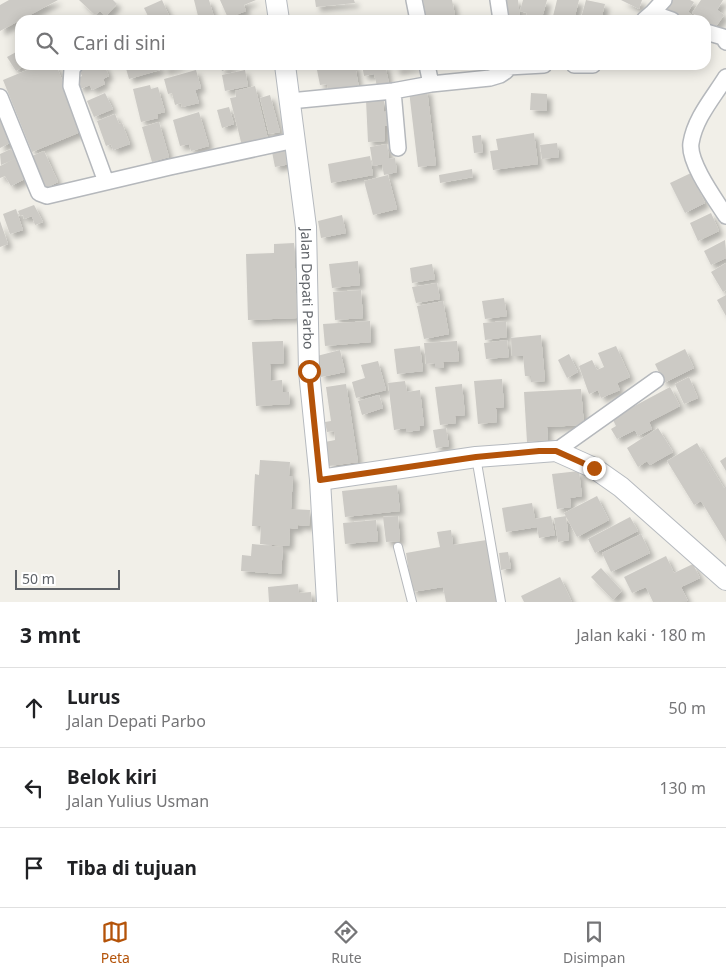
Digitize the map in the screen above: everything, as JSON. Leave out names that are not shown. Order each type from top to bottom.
[{"type":"street","points":[[276,0],[278,15]]},
{"type":"street","points":[[414,0],[417,15]]},
{"type":"street","points":[[498,0],[500,15]]},
{"type":"street","points":[[650,15],[664,0]]},
{"type":"street","points":[[711,33],[723,37],[726,42]]},
{"type":"street","points":[[72,70],[73,94],[106,182]]},
{"type":"street","name":"Jalan Depati Parbo","points":[[286,70],[306,227],[309,371],[320,480],[327,602]]},
{"type":"street","points":[[428,70],[431,84]]},
{"type":"street","points":[[290,101],[393,91],[431,84],[490,78],[500,75],[504,70]]},
{"type":"street","points":[[726,78],[699,118],[690,144],[699,174],[726,216]]},
{"type":"street","points":[[393,91],[398,148]]},
{"type":"street","points":[[0,97],[39,193],[47,196],[295,140]]},
{"type":"street","points":[[556,451],[656,380]]},
{"type":"street","points":[[320,480],[476,457],[556,451],[594,468],[621,487],[726,580]]},
{"type":"lane","points":[[476,457],[501,602]]},
{"type":"lane","points":[[398,547],[412,602]]},
{"type":"building","points":[[9,0],[58,0],[30,15],[15,15],[15,23],[0,31],[0,5]]},
{"type":"building","points":[[79,0],[113,0],[117,4],[107,15],[100,11],[95,15]]},
{"type":"building","points":[[162,0],[169,15],[148,15],[144,8]]},
{"type":"building","points":[[194,0],[209,0],[213,15],[198,15]]},
{"type":"building","points":[[220,0],[256,0],[244,5],[246,11],[236,15],[227,15]]},
{"type":"building","points":[[315,0],[354,0],[355,3],[316,7]]},
{"type":"building","points":[[423,0],[452,0],[455,15],[425,15]]},
{"type":"building","points":[[503,0],[518,0],[520,15],[505,15]]},
{"type":"building","points":[[523,0],[547,0],[543,15],[527,15],[527,13],[520,11]]},
{"type":"building","points":[[557,0],[579,0],[575,15],[553,15]]},
{"type":"building","points":[[586,0],[605,4],[602,15],[582,15]]},
{"type":"building","points":[[621,0],[642,0],[639,9]]},
{"type":"building","points":[[670,0],[690,0],[694,2],[688,12],[692,15],[678,15],[665,8]]},
{"type":"building","points":[[701,0],[723,0],[717,10],[724,15],[715,28],[711,24],[711,15],[696,15],[692,13]]},
{"type":"building","points":[[15,53],[15,69],[7,57]]},
{"type":"building","points":[[27,70],[58,70],[83,131],[32,152],[3,80]]},
{"type":"building","points":[[79,70],[106,70],[109,76],[103,79],[105,84],[92,90],[90,85],[80,89],[76,79],[82,76]]},
{"type":"building","points":[[126,70],[160,70],[129,79]]},
{"type":"building","points":[[196,70],[201,88],[195,90],[199,103],[182,107],[181,103],[175,105],[172,93],[168,94],[164,79]]},
{"type":"building","points":[[245,70],[248,86],[225,91],[222,75]]},
{"type":"building","points":[[317,70],[356,70],[359,88],[328,93],[327,84],[320,85]]},
{"type":"building","points":[[363,70],[386,70],[389,83],[377,86],[374,74],[364,76]]},
{"type":"building","points":[[150,85],[151,89],[158,87],[165,112],[157,114],[158,118],[141,122],[133,89]]},
{"type":"building","points":[[255,86],[268,139],[242,146],[230,98],[236,97],[235,91]]},
{"type":"building","points":[[427,89],[436,165],[418,167],[409,91]]},
{"type":"building","points":[[105,93],[113,109],[94,117],[87,101]]},
{"type":"building","points":[[531,93],[547,94],[547,111],[530,110]]},
{"type":"building","points":[[270,95],[280,132],[269,134],[260,98]]},
{"type":"building","points":[[366,100],[384,100],[384,112],[393,111],[393,126],[385,126],[385,141],[368,142]]},
{"type":"building","points":[[229,107],[234,124],[222,128],[217,110]]},
{"type":"building","points":[[199,112],[209,146],[191,151],[189,144],[180,146],[173,120]]},
{"type":"building","points":[[115,114],[119,124],[122,123],[130,144],[113,150],[111,144],[106,146],[97,121]]},
{"type":"building","points":[[0,116],[12,142],[0,148]]},
{"type":"building","points":[[159,122],[169,157],[152,162],[142,127]]},
{"type":"building","points":[[534,133],[538,164],[493,170],[490,151],[498,150],[496,139]]},
{"type":"building","points":[[481,135],[483,152],[474,153],[472,136]]},
{"type":"building","points":[[557,143],[559,157],[542,159],[540,145]]},
{"type":"building","points":[[387,144],[389,159],[395,158],[397,172],[384,175],[382,164],[373,166],[370,147]]},
{"type":"building","points":[[11,149],[16,158],[1,165],[0,154]]},
{"type":"building","points":[[287,149],[290,164],[275,167],[272,152]]},
{"type":"building","points":[[44,151],[58,182],[46,188],[32,156]]},
{"type":"building","points":[[370,156],[373,175],[331,183],[328,164]]},
{"type":"building","points":[[15,159],[25,179],[11,186],[5,176],[0,178],[0,166]]},
{"type":"building","points":[[472,169],[473,177],[440,183],[439,175]]},
{"type":"building","points":[[691,173],[705,203],[685,213],[670,183]]},
{"type":"building","points":[[388,175],[397,209],[373,215],[364,181]]},
{"type":"building","points":[[34,205],[43,222],[35,225],[32,216],[24,219],[23,215],[20,216],[18,211]]},
{"type":"building","points":[[16,209],[23,230],[10,234],[3,214]]},
{"type":"building","points":[[711,213],[719,231],[698,241],[690,223]]},
{"type":"building","points":[[342,215],[346,233],[321,238],[318,221]]},
{"type":"building","points":[[0,221],[8,244],[0,247]]},
{"type":"building","points":[[725,240],[726,258],[711,265],[704,251]]},
{"type":"building","points":[[294,243],[297,318],[248,320],[246,254],[274,253],[274,244]]},
{"type":"building","points":[[358,261],[360,285],[332,288],[329,264]]},
{"type":"building","points":[[726,263],[726,290],[723,292],[711,272]]},
{"type":"building","points":[[432,264],[435,279],[412,283],[410,268]]},
{"type":"building","points":[[437,283],[440,299],[416,303],[412,287]]},
{"type":"building","points":[[361,290],[363,318],[335,320],[333,292]]},
{"type":"building","points":[[726,295],[726,316],[717,300]]},
{"type":"building","points":[[504,298],[507,316],[485,319],[482,301]]},
{"type":"building","points":[[443,301],[449,334],[424,339],[417,306]]},
{"type":"building","points":[[370,321],[371,342],[325,346],[323,324]]},
{"type":"building","points":[[506,321],[507,337],[485,340],[483,323]]},
{"type":"building","points":[[541,335],[545,381],[531,382],[531,376],[525,376],[523,356],[512,356],[511,338]]},
{"type":"building","points":[[507,340],[509,357],[486,359],[484,343]]},
{"type":"building","points":[[283,341],[284,363],[270,364],[271,381],[282,380],[283,392],[289,392],[290,404],[256,406],[252,342]]},
{"type":"building","points":[[457,341],[459,361],[443,362],[444,368],[435,368],[435,363],[426,364],[424,343]]},
{"type":"building","points":[[420,346],[423,371],[397,374],[394,349]]},
{"type":"building","points":[[616,346],[630,377],[617,383],[620,390],[601,398],[598,390],[589,394],[579,366],[592,360],[597,370],[604,367],[598,353]]},
{"type":"building","points":[[685,349],[694,368],[664,383],[655,364]]},
{"type":"building","points":[[340,350],[345,372],[321,377],[317,356]]},
{"type":"building","points":[[569,354],[578,372],[567,378],[558,360]]},
{"type":"building","points":[[378,361],[386,390],[356,398],[352,382],[365,378],[361,365]]},
{"type":"building","points":[[689,377],[698,398],[684,404],[675,384]]},
{"type":"building","points":[[502,379],[504,407],[496,408],[497,422],[478,424],[474,381]]},
{"type":"building","points":[[405,381],[407,392],[420,390],[424,426],[419,426],[420,430],[406,432],[406,428],[394,430],[388,383]]},
{"type":"building","points":[[346,384],[358,462],[329,466],[325,442],[335,440],[334,431],[327,432],[325,422],[331,421],[326,387]]},
{"type":"building","points":[[462,384],[465,415],[455,416],[456,423],[440,425],[435,387]]},
{"type":"building","points":[[670,387],[680,406],[649,422],[652,429],[638,436],[635,430],[617,439],[611,429],[616,426],[612,418]]},
{"type":"building","points":[[581,389],[584,425],[547,427],[548,440],[527,442],[524,392]]},
{"type":"building","points":[[379,395],[383,408],[362,415],[358,401]]},
{"type":"building","points":[[446,428],[449,446],[436,448],[433,430]]},
{"type":"building","points":[[658,428],[673,452],[650,465],[647,461],[638,467],[627,448]]},
{"type":"building","points":[[697,443],[724,488],[726,486],[726,542],[701,501],[694,505],[667,461]]},
{"type":"building","points":[[726,457],[726,471],[720,461]]},
{"type":"building","points":[[260,460],[290,462],[289,476],[293,476],[291,509],[310,510],[309,526],[298,525],[298,529],[290,528],[289,546],[260,544],[261,526],[252,526],[255,474],[259,475]]},
{"type":"building","points":[[579,471],[582,496],[570,498],[571,507],[557,509],[552,474]]},
{"type":"building","points":[[397,485],[400,511],[345,517],[342,491]]},
{"type":"building","points":[[597,496],[609,520],[577,537],[564,513]]},
{"type":"building","points":[[532,503],[535,519],[551,516],[555,535],[539,538],[537,527],[506,532],[502,508]]},
{"type":"building","points":[[398,516],[400,541],[386,542],[383,517]]},
{"type":"building","points":[[566,516],[569,540],[558,542],[554,518]]},
{"type":"building","points":[[630,517],[638,531],[595,553],[588,539]]},
{"type":"building","points":[[376,520],[378,541],[345,544],[343,523]]},
{"type":"building","points":[[451,530],[453,545],[487,540],[497,602],[446,602],[443,587],[412,592],[406,553],[440,547],[437,532]]},
{"type":"building","points":[[641,534],[650,553],[611,572],[602,553]]},
{"type":"building","points":[[252,544],[283,547],[281,574],[241,571],[242,555],[251,556]]},
{"type":"building","points":[[508,552],[511,568],[501,570],[499,553]]},
{"type":"building","points":[[666,556],[674,573],[693,564],[700,578],[681,587],[688,601],[653,602],[646,587],[632,593],[624,577]]},
{"type":"building","points":[[601,568],[622,591],[613,600],[591,577]]},
{"type":"building","points":[[560,577],[572,602],[524,602],[521,596]]},
{"type":"building","points":[[298,584],[299,593],[311,592],[312,602],[269,602],[268,587]]},
{"type":"route","points":[[309,371],[320,480],[476,457],[539,451],[556,451],[594,468]]}]
